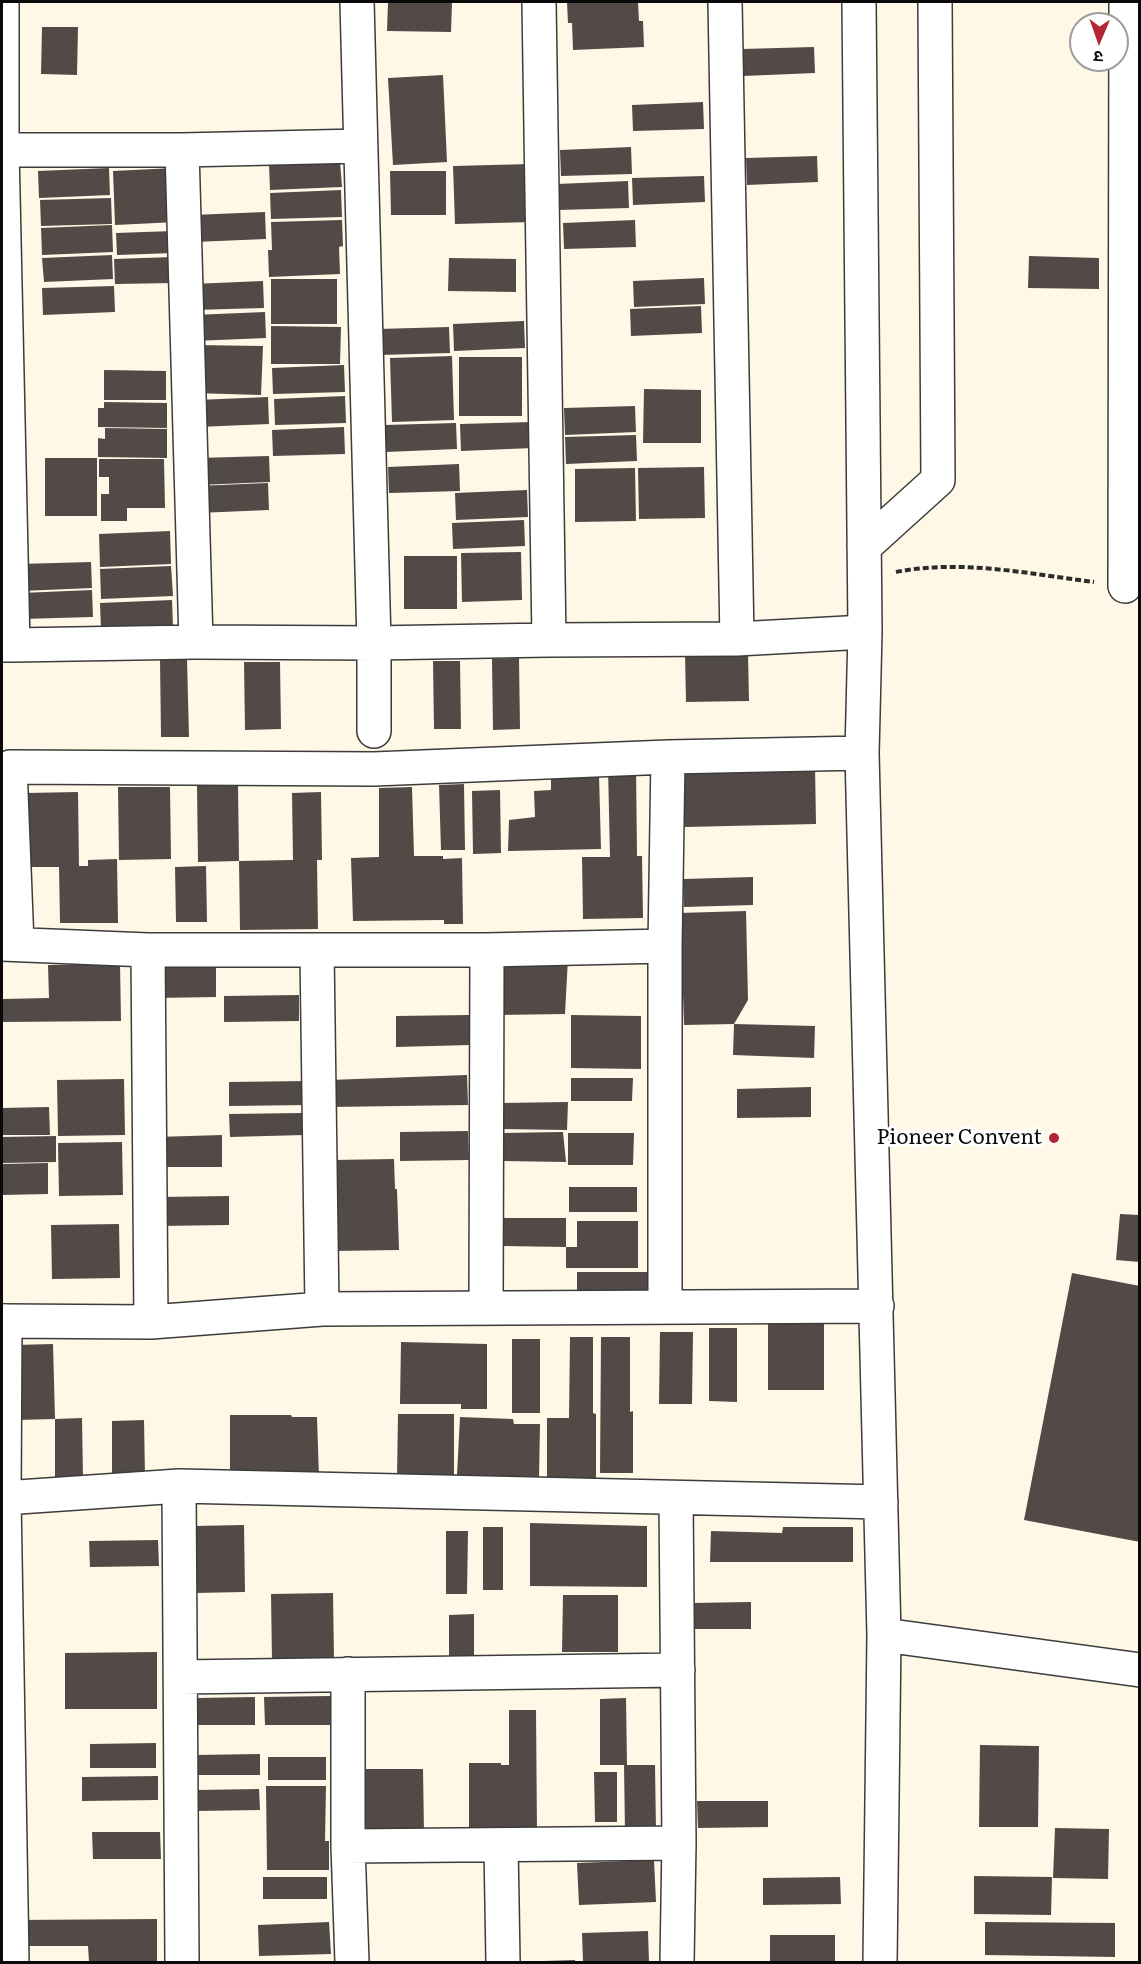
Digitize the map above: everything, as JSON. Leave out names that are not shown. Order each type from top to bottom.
[{"type":"street","points":[[2,2],[7,645],[737,639],[865,632]]},
{"type":"street","points":[[357,2],[374,643],[374,731]]},
{"type":"street","points":[[539,2],[549,640]]},
{"type":"street","points":[[725,2],[737,639]]},
{"type":"street","points":[[859,2],[865,632],[862,753],[884,1635],[880,1962]]},
{"type":"street","points":[[864,562],[938,480],[935,2]]},
{"type":"street","points":[[1125,586],[1133,59],[1126,2]]},
{"type":"street","points":[[2,150],[182,150],[360,146]]},
{"type":"street","points":[[182,150],[196,642]]},
{"type":"street","points":[[665,946],[317,951],[148,950],[9,944],[10,766],[374,769],[668,757],[862,753]]},
{"type":"street","points":[[665,1306],[665,946],[668,757]]},
{"type":"street","points":[[148,950],[151,1322]]},
{"type":"street","points":[[486,1307],[487,950]]},
{"type":"street","points":[[317,951],[322,1309]]},
{"type":"street","points":[[12,1962],[3,1321],[151,1322],[322,1309],[877,1306]]},
{"type":"street","points":[[4,1498],[179,1486],[676,1498],[741,1497],[881,1502]]},
{"type":"street","points":[[179,1486],[182,1962]]},
{"type":"street","points":[[676,1498],[679,1844],[677,1962]]},
{"type":"street","points":[[884,1635],[1140,1670]]},
{"type":"street","points":[[181,1677],[678,1670]]},
{"type":"street","points":[[348,1674],[348,1846],[352,1962]]},
{"type":"street","points":[[348,1846],[679,1844]]},
{"type":"street","points":[[501,1845],[503,1962]]},
{"type":"path","points":[[864,562],[909,569],[976,567],[1125,586]]},
{"type":"building","points":[[388,2],[452,2],[451,32],[387,31]]},
{"type":"building","points":[[567,2],[638,2],[639,21],[643,21],[644,47],[573,50],[572,23],[568,23]]},
{"type":"building","points":[[42,27],[78,27],[77,75],[41,74]]},
{"type":"building","points":[[814,47],[815,73],[743,76],[742,49]]},
{"type":"building","points":[[443,75],[447,162],[393,165],[388,78]]},
{"type":"building","points":[[703,102],[704,129],[633,131],[632,105]]},
{"type":"building","points":[[631,147],[632,174],[561,176],[560,150]]},
{"type":"building","points":[[817,156],[818,182],[747,185],[746,158]]},
{"type":"building","points":[[340,161],[342,187],[270,190],[269,164]]},
{"type":"building","points":[[531,164],[533,222],[455,224],[453,166]]},
{"type":"building","points":[[109,168],[110,195],[39,198],[38,171]]},
{"type":"building","points":[[174,168],[177,222],[115,225],[113,171]]},
{"type":"building","points":[[390,171],[446,171],[446,215],[391,215]]},
{"type":"building","points":[[704,176],[705,202],[633,205],[632,178]]},
{"type":"building","points":[[628,181],[629,208],[558,210],[557,184]]},
{"type":"building","points":[[341,190],[342,217],[271,219],[270,193]]},
{"type":"building","points":[[111,198],[112,224],[41,226],[40,200]]},
{"type":"building","points":[[265,212],[266,239],[194,242],[193,215]]},
{"type":"building","points":[[342,220],[343,246],[339,247],[340,274],[269,277],[268,250],[272,250],[271,222]]},
{"type":"building","points":[[635,220],[636,247],[564,249],[563,223]]},
{"type":"building","points":[[112,225],[113,252],[42,255],[41,228]]},
{"type":"building","points":[[173,231],[174,253],[117,255],[116,233]]},
{"type":"building","points":[[112,255],[113,279],[44,282],[42,258]]},
{"type":"building","points":[[1029,256],[1099,258],[1099,289],[1028,288]]},
{"type":"building","points":[[173,257],[174,283],[115,284],[114,259]]},
{"type":"building","points":[[449,258],[516,259],[516,292],[448,291]]},
{"type":"building","points":[[704,278],[705,304],[634,307],[633,281]]},
{"type":"building","points":[[271,279],[337,279],[337,324],[271,324]]},
{"type":"building","points":[[263,281],[264,308],[193,310],[192,284]]},
{"type":"building","points":[[114,286],[115,312],[43,315],[42,288]]},
{"type":"building","points":[[701,306],[702,333],[631,336],[630,309]]},
{"type":"building","points":[[265,312],[266,338],[194,341],[193,315]]},
{"type":"building","points":[[524,321],[525,348],[454,351],[453,324]]},
{"type":"building","points":[[271,326],[341,327],[340,364],[271,364]]},
{"type":"building","points":[[449,327],[450,353],[379,355],[378,329]]},
{"type":"building","points":[[194,345],[263,346],[261,395],[193,393]]},
{"type":"building","points":[[452,356],[454,420],[392,422],[390,358]]},
{"type":"building","points":[[459,357],[522,357],[522,416],[459,416]]},
{"type":"building","points":[[344,365],[345,392],[273,394],[272,368]]},
{"type":"building","points":[[104,370],[166,371],[166,400],[104,400]]},
{"type":"building","points":[[644,389],[701,390],[701,443],[643,443]]},
{"type":"building","points":[[345,396],[346,423],[275,425],[274,399]]},
{"type":"building","points":[[268,397],[269,424],[198,427],[197,400]]},
{"type":"building","points":[[104,402],[167,403],[167,428],[98,427],[98,408],[104,408]]},
{"type":"building","points":[[635,406],[636,432],[565,435],[564,408]]},
{"type":"building","points":[[532,422],[533,448],[461,451],[460,424]]},
{"type":"building","points":[[456,423],[457,449],[386,452],[385,425]]},
{"type":"building","points":[[344,427],[345,454],[273,456],[272,430]]},
{"type":"building","points":[[105,428],[167,429],[167,458],[98,457],[98,438],[105,439]]},
{"type":"building","points":[[636,435],[637,461],[566,464],[565,437]]},
{"type":"building","points":[[269,456],[270,482],[199,485],[198,458]]},
{"type":"building","points":[[45,458],[97,458],[97,516],[45,516]]},
{"type":"building","points":[[99,459],[164,459],[165,508],[127,508],[127,521],[101,521],[101,494],[109,494],[109,477],[99,477]]},
{"type":"building","points":[[459,464],[460,491],[389,493],[388,467]]},
{"type":"building","points":[[704,467],[705,518],[639,519],[638,468]]},
{"type":"building","points":[[635,468],[636,521],[575,522],[575,469]]},
{"type":"building","points":[[268,483],[269,510],[198,513],[197,486]]},
{"type":"building","points":[[527,490],[528,517],[456,520],[455,493]]},
{"type":"building","points":[[524,520],[525,546],[453,549],[452,523]]},
{"type":"building","points":[[170,531],[171,564],[100,567],[99,534]]},
{"type":"building","points":[[521,552],[522,600],[462,602],[461,553]]},
{"type":"building","points":[[404,556],[457,556],[457,609],[404,609]]},
{"type":"building","points":[[91,562],[92,588],[21,591],[20,564]]},
{"type":"building","points":[[171,566],[173,596],[101,599],[100,569]]},
{"type":"building","points":[[92,590],[93,617],[22,619],[21,593]]},
{"type":"building","points":[[172,600],[173,627],[101,630],[100,603]]},
{"type":"building","points":[[748,653],[749,701],[686,702],[685,654]]},
{"type":"building","points":[[519,658],[520,729],[493,730],[492,659]]},
{"type":"building","points":[[160,659],[187,659],[189,737],[161,737]]},
{"type":"building","points":[[433,661],[460,661],[461,729],[434,729]]},
{"type":"building","points":[[244,662],[280,662],[281,729],[245,730]]},
{"type":"building","points":[[815,765],[816,824],[685,827],[684,768]]},
{"type":"building","points":[[636,766],[637,856],[642,856],[643,918],[583,919],[582,857],[610,857],[608,767]]},
{"type":"building","points":[[599,774],[601,849],[508,851],[509,820],[535,817],[534,791],[551,790],[551,775]]},
{"type":"building","points":[[464,784],[465,850],[441,850],[439,785]]},
{"type":"building","points":[[238,785],[239,861],[198,862],[197,786]]},
{"type":"building","points":[[118,787],[170,787],[171,859],[119,860]]},
{"type":"building","points":[[412,787],[414,856],[462,858],[463,924],[444,924],[444,920],[353,921],[351,858],[379,857],[379,788]]},
{"type":"building","points":[[500,790],[501,853],[473,854],[472,791]]},
{"type":"building","points":[[78,792],[79,866],[88,866],[88,860],[117,859],[118,923],[60,923],[59,867],[28,867],[26,793]]},
{"type":"building","points":[[321,792],[322,860],[317,860],[318,929],[240,930],[239,861],[293,860],[292,793]]},
{"type":"building","points":[[206,866],[207,922],[176,922],[175,867]]},
{"type":"building","points":[[753,877],[753,905],[684,907],[683,879]]},
{"type":"building","points":[[746,911],[748,1000],[734,1024],[684,1025],[683,995],[678,995],[678,913]]},
{"type":"building","points":[[497,957],[568,958],[565,1014],[497,1015]]},
{"type":"building","points":[[120,964],[121,1021],[2,1022],[2,999],[49,998],[48,965]]},
{"type":"building","points":[[216,966],[216,997],[155,998],[154,967]]},
{"type":"building","points":[[299,995],[299,1021],[224,1022],[224,996]]},
{"type":"building","points":[[469,1015],[470,1045],[396,1047],[396,1016]]},
{"type":"building","points":[[571,1015],[641,1016],[641,1069],[571,1068]]},
{"type":"building","points":[[734,1024],[815,1026],[814,1058],[733,1055]]},
{"type":"building","points":[[467,1075],[468,1105],[330,1107],[329,1080]]},
{"type":"building","points":[[571,1078],[633,1078],[632,1101],[571,1101]]},
{"type":"building","points":[[124,1079],[125,1135],[58,1136],[57,1080]]},
{"type":"building","points":[[307,1081],[308,1105],[229,1106],[229,1082]]},
{"type":"building","points":[[811,1087],[811,1117],[737,1118],[737,1089]]},
{"type":"building","points":[[568,1102],[567,1130],[500,1129],[501,1103]]},
{"type":"building","points":[[49,1107],[50,1135],[2,1135],[2,1108]]},
{"type":"building","points":[[303,1113],[304,1135],[230,1137],[229,1114]]},
{"type":"building","points":[[468,1131],[469,1160],[400,1161],[400,1132]]},
{"type":"building","points":[[563,1132],[566,1162],[502,1161],[502,1133]]},
{"type":"building","points":[[568,1133],[634,1133],[633,1165],[568,1165]]},
{"type":"building","points":[[222,1135],[222,1167],[157,1167],[156,1137]]},
{"type":"building","points":[[56,1136],[56,1162],[2,1163],[2,1137]]},
{"type":"building","points":[[122,1142],[123,1195],[59,1196],[58,1143]]},
{"type":"building","points":[[394,1159],[399,1250],[334,1251],[333,1160]]},
{"type":"building","points":[[48,1163],[48,1194],[2,1195],[2,1164]]},
{"type":"building","points":[[569,1187],[637,1187],[637,1212],[569,1212]]},
{"type":"building","points":[[229,1196],[229,1225],[159,1226],[158,1197]]},
{"type":"building","points":[[1120,1214],[1140,1215],[1140,1262],[1116,1260]]},
{"type":"building","points":[[503,1218],[566,1218],[566,1247],[503,1246]]},
{"type":"building","points":[[577,1221],[638,1221],[638,1268],[566,1268],[566,1247],[577,1247]]},
{"type":"building","points":[[119,1224],[120,1278],[52,1279],[51,1225]]},
{"type":"building","points":[[577,1272],[647,1272],[647,1303],[577,1303]]},
{"type":"building","points":[[1072,1273],[1140,1286],[1140,1542],[1024,1520]]},
{"type":"building","points":[[768,1320],[824,1320],[824,1390],[768,1390]]},
{"type":"building","points":[[709,1328],[737,1328],[737,1402],[709,1401]]},
{"type":"building","points":[[660,1332],[693,1332],[692,1404],[659,1404]]},
{"type":"building","points":[[570,1337],[593,1337],[596,1479],[547,1478],[547,1418],[569,1418]]},
{"type":"building","points":[[601,1337],[630,1337],[633,1473],[600,1473]]},
{"type":"building","points":[[512,1339],[540,1339],[540,1413],[512,1413]]},
{"type":"building","points":[[401,1342],[487,1344],[487,1409],[461,1409],[461,1404],[400,1404]]},
{"type":"building","points":[[53,1344],[55,1419],[16,1420],[15,1345]]},
{"type":"building","points":[[398,1414],[454,1414],[454,1479],[397,1478]]},
{"type":"building","points":[[230,1415],[317,1417],[319,1478],[230,1476]]},
{"type":"building","points":[[460,1417],[513,1419],[514,1424],[540,1424],[539,1478],[457,1475]]},
{"type":"building","points":[[82,1418],[83,1478],[55,1479],[55,1419]]},
{"type":"building","points":[[144,1420],[145,1477],[112,1477],[112,1421]]},
{"type":"building","points":[[530,1523],[647,1526],[647,1587],[530,1586]]},
{"type":"building","points":[[244,1525],[245,1592],[194,1593],[193,1526]]},
{"type":"building","points":[[483,1527],[503,1527],[503,1590],[483,1590]]},
{"type":"building","points":[[783,1527],[853,1527],[853,1562],[710,1562],[711,1531],[782,1533]]},
{"type":"building","points":[[446,1531],[468,1531],[467,1594],[446,1594]]},
{"type":"building","points":[[158,1540],[159,1566],[90,1567],[89,1541]]},
{"type":"building","points":[[333,1593],[334,1660],[272,1661],[271,1594]]},
{"type":"building","points":[[563,1595],[618,1595],[618,1652],[562,1652]]},
{"type":"building","points":[[751,1602],[751,1629],[691,1629],[691,1603]]},
{"type":"building","points":[[474,1614],[474,1657],[449,1657],[449,1615]]},
{"type":"building","points":[[157,1652],[157,1709],[65,1709],[65,1653]]},
{"type":"building","points":[[330,1696],[330,1725],[265,1725],[264,1697]]},
{"type":"building","points":[[255,1697],[255,1725],[198,1725],[197,1698]]},
{"type":"building","points":[[626,1698],[627,1765],[655,1765],[656,1832],[625,1832],[624,1765],[600,1765],[600,1699]]},
{"type":"building","points":[[509,1710],[536,1710],[537,1833],[469,1839],[469,1763],[509,1765]]},
{"type":"building","points":[[156,1743],[156,1768],[90,1768],[90,1744]]},
{"type":"building","points":[[980,1745],[1039,1746],[1038,1827],[979,1827]]},
{"type":"building","points":[[260,1754],[260,1775],[194,1775],[194,1755]]},
{"type":"building","points":[[268,1757],[326,1757],[326,1780],[268,1780]]},
{"type":"building","points":[[364,1769],[423,1769],[424,1833],[365,1834]]},
{"type":"building","points":[[594,1772],[617,1772],[617,1822],[595,1822]]},
{"type":"building","points":[[158,1776],[158,1800],[82,1801],[82,1777]]},
{"type":"building","points":[[266,1786],[326,1786],[325,1841],[329,1841],[329,1870],[267,1870]]},
{"type":"building","points":[[259,1789],[260,1810],[197,1811],[197,1790]]},
{"type":"building","points":[[697,1801],[768,1801],[768,1827],[698,1828]]},
{"type":"building","points":[[1055,1828],[1109,1829],[1108,1879],[1053,1878]]},
{"type":"building","points":[[92,1832],[160,1832],[161,1859],[93,1859]]},
{"type":"building","points":[[654,1860],[656,1902],[579,1905],[577,1863]]},
{"type":"building","points":[[974,1876],[1052,1877],[1051,1915],[974,1914]]},
{"type":"building","points":[[263,1877],[327,1877],[327,1899],[263,1899]]},
{"type":"building","points":[[840,1877],[841,1904],[763,1905],[763,1878]]},
{"type":"building","points":[[157,1919],[157,1962],[89,1962],[88,1946],[17,1946],[17,1920]]},
{"type":"building","points":[[329,1922],[331,1954],[259,1956],[258,1925]]},
{"type":"building","points":[[985,1922],[1115,1923],[1115,1957],[985,1955]]},
{"type":"building","points":[[648,1931],[649,1962],[583,1962],[582,1933]]},
{"type":"building","points":[[770,1935],[835,1935],[835,1962],[770,1962]]},
{"type":"building","points":[[575,1960],[575,1962],[543,1962],[543,1961]]},
{"type":"place","name":"Pioneer Convent","points":[[1054,1138]]}]
